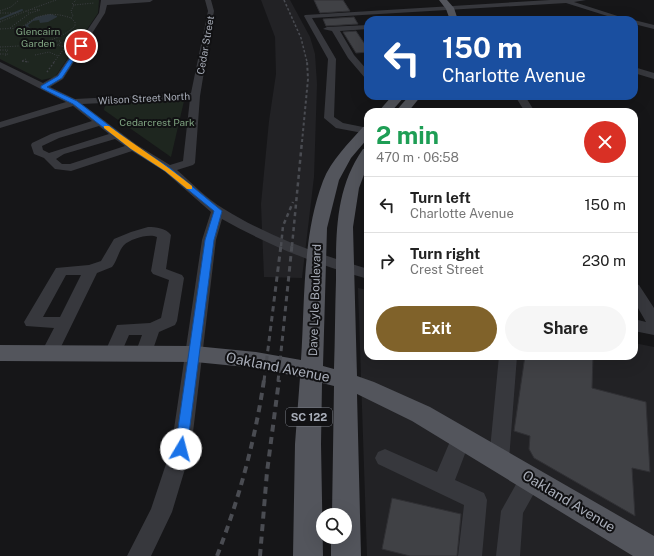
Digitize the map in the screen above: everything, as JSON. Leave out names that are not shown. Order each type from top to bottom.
[{"type":"main road","points":[[434,0],[450,8],[453,16]]},
{"type":"main road","points":[[442,4],[443,16]]},
{"type":"main road","points":[[388,108],[395,100]]},
{"type":"main road","points":[[404,108],[412,100]]},
{"type":"main road","name":"Dave Lyle Boulevard","points":[[308,556],[308,444],[318,228],[327,190],[334,174],[345,156],[364,139]]},
{"type":"main road","name":"SC 122","points":[[346,556],[346,448],[343,288],[345,227],[349,188],[358,168],[364,149]]},
{"type":"main road","name":"Oakland Avenue","points":[[0,353],[205,355],[256,360],[304,369],[337,378],[384,396],[421,414],[531,479],[646,551]]},
{"type":"street","points":[[43,87],[60,77],[102,13],[104,2],[150,0]]},
{"type":"street","name":"Cedar Street","points":[[168,169],[189,163],[195,96],[211,11],[208,0]]},
{"type":"street","points":[[450,8],[533,1],[583,0]]},
{"type":"street","points":[[567,1],[574,6],[612,16]]},
{"type":"street","points":[[364,135],[336,125],[329,118],[332,60],[307,16],[339,12],[380,12],[442,4]]},
{"type":"street","points":[[380,12],[385,16]]},
{"type":"street","points":[[638,23],[654,27]]},
{"type":"street","points":[[314,30],[364,26]]},
{"type":"street","points":[[336,29],[351,56],[364,71]]},
{"type":"street","points":[[0,65],[75,103],[133,148],[168,169],[218,211],[258,234],[311,256],[364,273]]},
{"type":"street","points":[[638,71],[654,76]]},
{"type":"street","name":"Wilson Street North","points":[[0,125],[75,103],[195,96]]},
{"type":"street","points":[[100,122],[55,136],[39,143],[36,146],[38,152],[50,157],[60,152],[117,135]]},
{"type":"street","points":[[50,157],[49,159],[54,165],[71,168],[133,148]]},
{"type":"street","points":[[139,556],[161,512],[181,449],[205,355],[209,240],[218,211]]},
{"type":"street","points":[[65,324],[32,322],[61,271],[91,270],[107,264],[119,242],[148,231],[160,232],[164,235],[158,271],[177,278],[169,321],[152,329],[123,329],[113,354]]},
{"type":"street","points":[[50,354],[91,270]]},
{"type":"street","points":[[638,295],[654,321]]},
{"type":"street","points":[[638,326],[654,329]]},
{"type":"street","points":[[144,354],[152,329]]},
{"type":"street","points":[[499,460],[508,360]]},
{"type":"street","points":[[443,485],[461,438]]},
{"type":"street","points":[[385,458],[476,500],[470,556]]},
{"type":"street","points":[[508,556],[512,511],[531,479]]},
{"type":"path","points":[[1,12],[19,0]]},
{"type":"path","points":[[0,22],[56,0]]},
{"type":"path","points":[[71,18],[73,16],[71,8],[74,5],[72,4],[76,0]]},
{"type":"path","points":[[74,5],[104,2]]},
{"type":"path","points":[[26,12],[40,10],[32,9]]},
{"type":"path","points":[[1,12],[22,13]]},
{"type":"path","points":[[10,28],[30,12]]},
{"type":"path","points":[[0,50],[48,41],[72,30],[76,24],[71,18],[56,14],[40,15],[32,17],[21,28]]},
{"type":"path","points":[[0,29],[30,28]]},
{"type":"path","points":[[48,41],[60,42],[61,43],[57,45],[65,47]]},
{"type":"path","points":[[51,42],[49,43],[54,44]]},
{"type":"path","points":[[0,47],[5,48]]},
{"type":"path","points":[[5,48],[8,50],[6,52]]},
{"type":"path","points":[[35,54],[49,52],[58,56]]},
{"type":"path","points":[[26,59],[22,61],[29,62]]},
{"type":"shaded area","points":[[261,0],[290,0],[310,37],[315,54],[317,84],[314,177],[302,278],[264,277],[261,204],[269,121],[276,74],[275,37]]},
{"type":"shaded area","points":[[50,14],[57,17],[48,22],[40,23],[39,20],[33,21],[28,25],[29,27],[23,27],[36,17]]},
{"type":"shaded area","points":[[358,288],[364,289],[364,360],[638,360],[638,344],[654,347],[654,556],[367,556]]},
{"type":"green space","name":"Glencairn Garden","points":[[0,0],[99,0],[98,13],[55,77],[42,80],[0,59]]},
{"type":"green space","name":"Cedarcrest Park","points":[[184,101],[171,157],[104,110],[105,105],[115,103]]},
{"type":"building","points":[[314,0],[343,0],[350,11],[320,13]]},
{"type":"building","points":[[354,17],[358,24],[326,26],[323,19]]},
{"type":"building","points":[[356,31],[364,43],[364,52],[356,53],[343,32]]},
{"type":"building","points":[[524,360],[593,360],[592,388],[646,402],[650,472],[632,468],[635,516],[534,458],[529,449],[530,436],[514,431]]},
{"type":"building","points":[[392,498],[461,514],[457,556],[410,556],[382,549]]},
{"type":"waterway","points":[[0,19],[22,10]]},
{"type":"railway","points":[[284,0],[301,38],[307,62]]},
{"type":"railway","points":[[302,142],[308,79],[307,61]]},
{"type":"railway","points":[[292,246],[302,141]]},
{"type":"railway","points":[[281,246],[283,226],[293,202]]},
{"type":"railway","points":[[264,381],[281,245]]},
{"type":"railway","points":[[278,381],[292,245]]},
{"type":"railway","points":[[217,556],[245,470],[256,425],[264,380]]},
{"type":"railway","points":[[260,556],[267,472],[279,380]]},
{"type":"slow traffic","points":[[106,127],[133,148],[168,169],[189,187]]},
{"type":"route","points":[[81,46],[60,77],[43,87],[75,103],[133,148],[168,169],[218,211],[209,240],[195,354],[181,449]]}]
